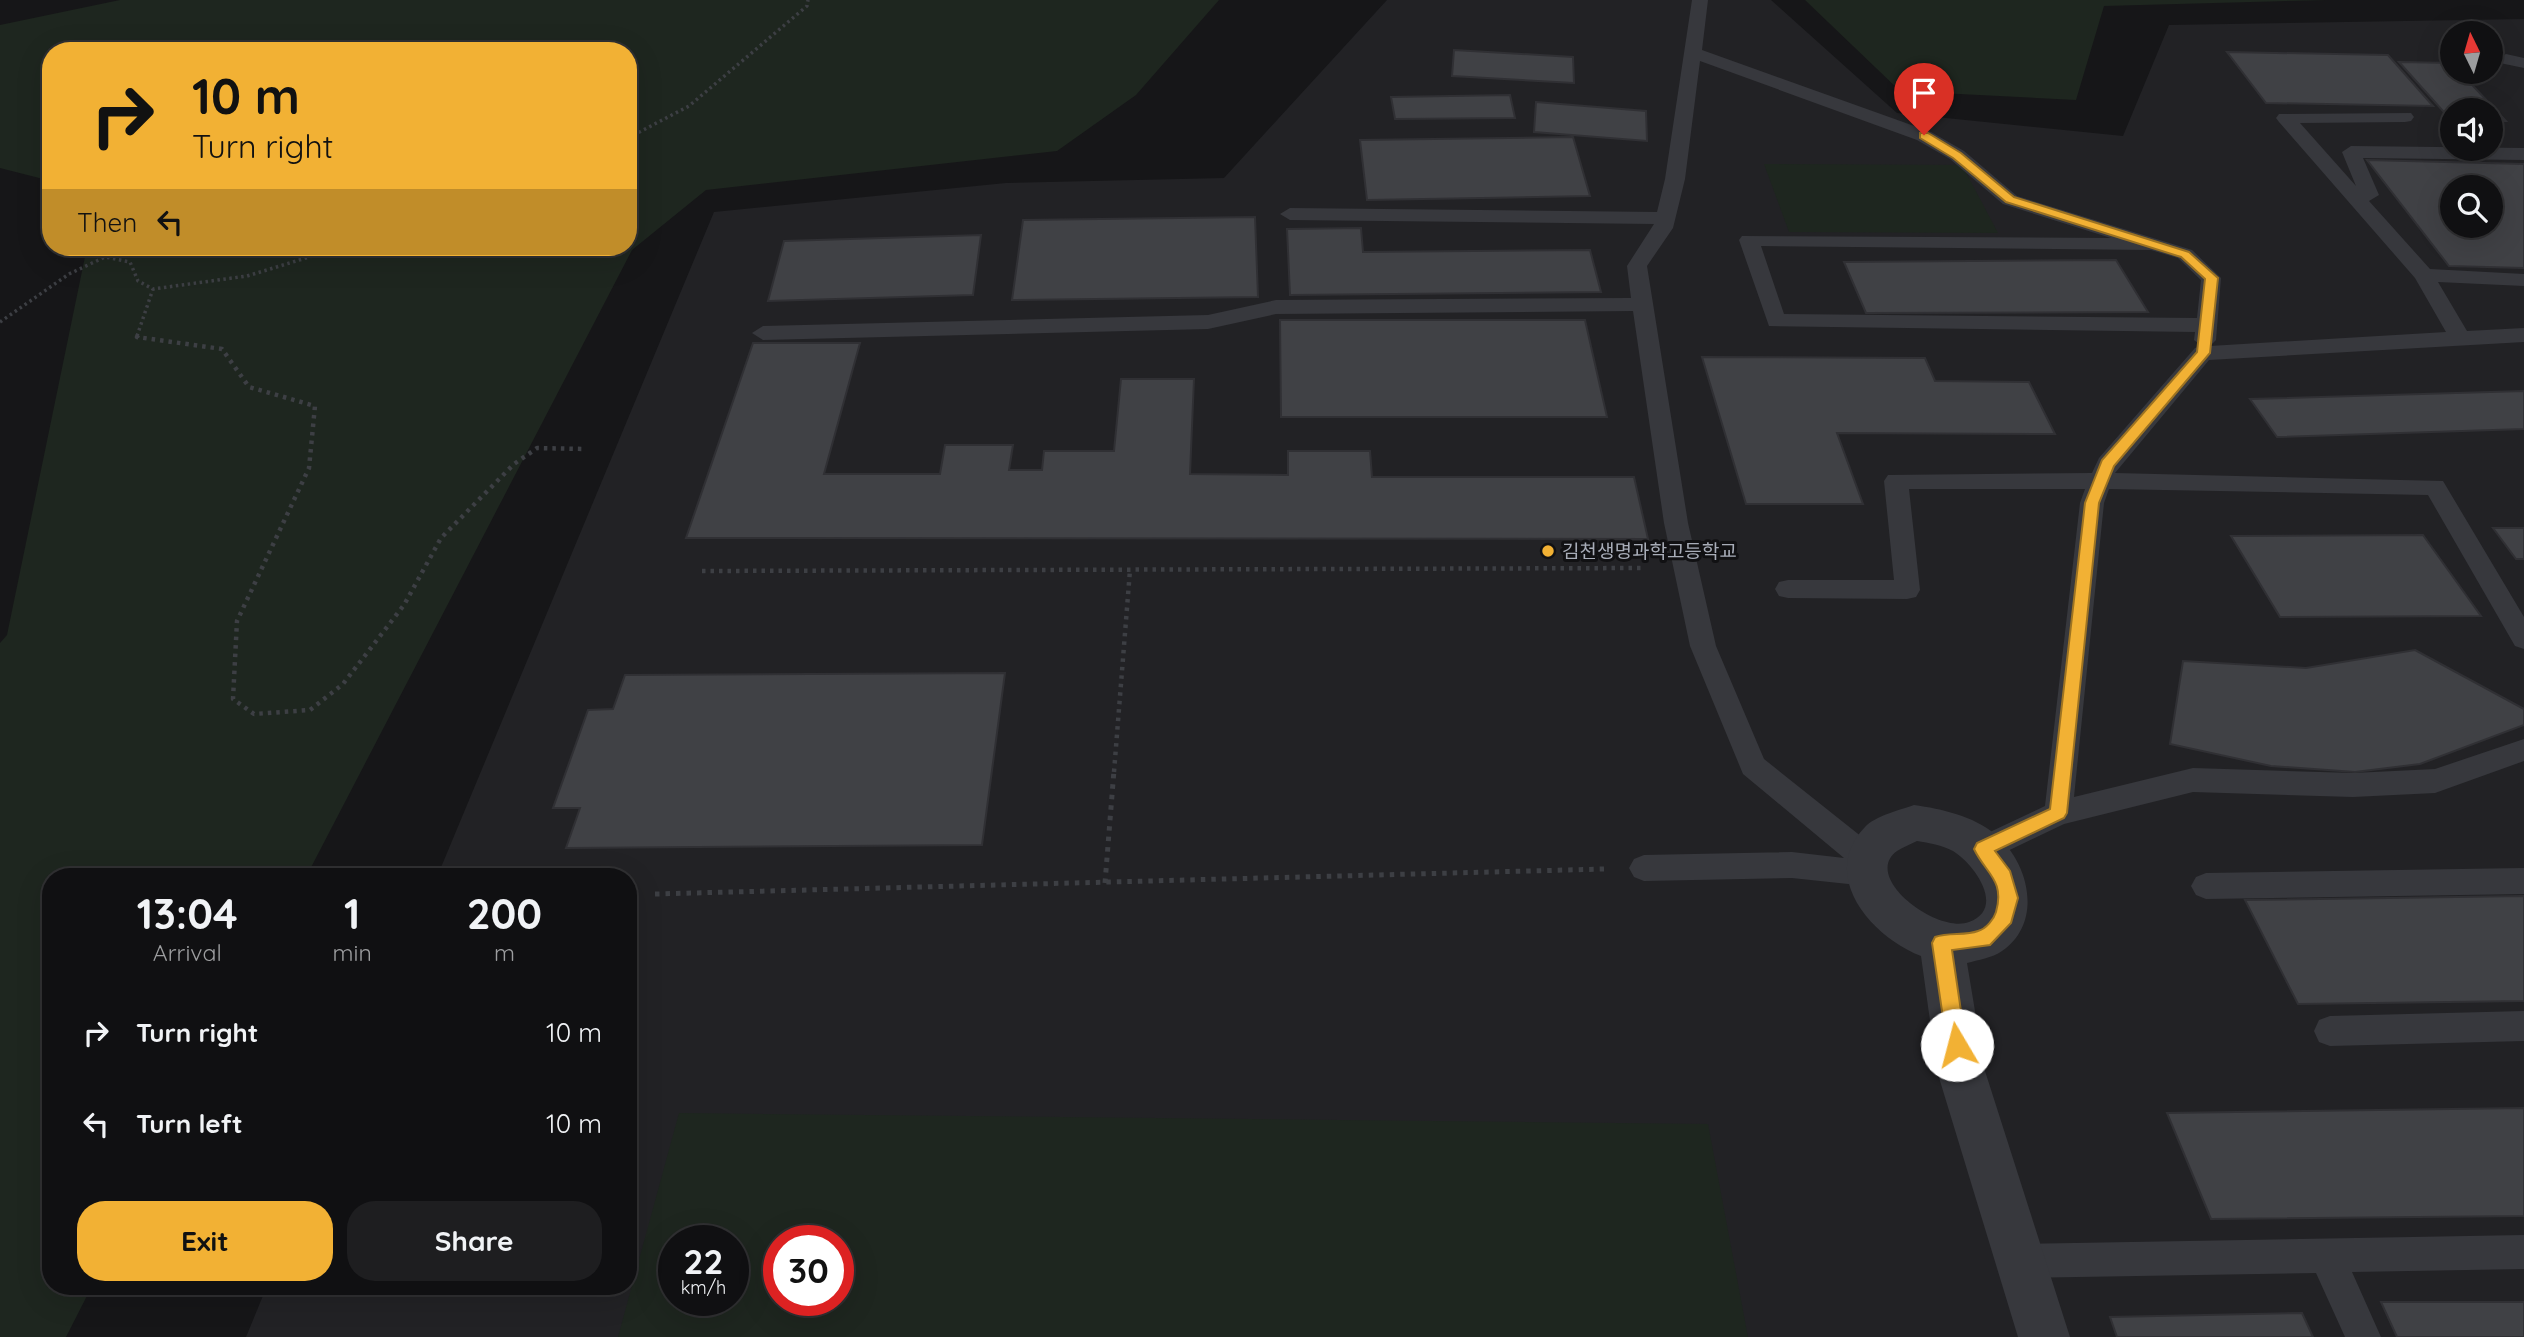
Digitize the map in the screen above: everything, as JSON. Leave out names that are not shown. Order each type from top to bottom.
[{"type":"street","points":[[1913,823],[1943,828],[1983,849],[2004,877],[2009,898],[2002,923],[1983,939],[1941,943],[1901,925],[1881,905],[1869,886],[1867,865],[1871,848],[1889,830],[1913,823]]},
{"type":"street","points":[[1941,943],[1961,1071],[2043,1337]]},
{"type":"lane","points":[[1700,0],[1675,179],[1663,228],[1637,266],[1686,568],[1703,646],[1753,765],[1867,865]]},
{"type":"lane","points":[[1692,52],[1924,135],[1957,155],[2010,200],[2185,254],[2211,278],[2203,353],[2107,464],[2092,503],[2058,813]]},
{"type":"lane","points":[[2506,59],[2524,63]]},
{"type":"lane","points":[[2405,117],[2285,118],[2424,275],[2460,338]]},
{"type":"lane","points":[[2355,197],[2369,195],[2351,152],[2524,154]]},
{"type":"lane","points":[[1290,214],[1665,218]]},
{"type":"lane","points":[[2151,244],[1749,240],[1776,321],[2206,325]]},
{"type":"lane","points":[[2424,275],[2524,280]]},
{"type":"lane","points":[[762,333],[1208,323],[1276,307],[1643,304]]},
{"type":"lane","points":[[2203,353],[2524,335]]},
{"type":"lane","points":[[1788,589],[1907,590],[1896,481],[2101,481],[2435,487],[2524,639]]},
{"type":"lane","points":[[1983,849],[2058,813],[2193,780],[2353,785],[2435,781],[2524,750]]},
{"type":"lane","points":[[1644,867],[1867,865]]},
{"type":"lane","points":[[2206,886],[2524,881]]},
{"type":"lane","points":[[2330,1031],[2524,1026]]},
{"type":"lane","points":[[2020,1261],[2524,1252]]},
{"type":"lane","points":[[2326,1256],[2363,1337]]},
{"type":"path","points":[[637,133],[689,106],[807,6],[808,0]]},
{"type":"path","points":[[0,321],[69,274],[105,257],[130,262],[138,281],[153,289],[247,276],[313,256]]},
{"type":"path","points":[[153,289],[137,337],[222,349],[249,387],[315,406],[309,468],[237,621],[233,699],[254,714],[310,710],[343,684],[404,605],[441,538],[514,464],[537,448],[586,449]]},
{"type":"path","points":[[702,571],[1686,568]]},
{"type":"path","points":[[1105,883],[1130,570]]},
{"type":"path","points":[[654,894],[1644,867]]},
{"type":"shaded area","points":[[120,0],[1219,0],[1136,95],[1057,151],[706,190],[637,246],[637,42],[42,42],[42,179],[0,168],[0,25]]},
{"type":"shaded area","name":"김천생명과학고등학교","points":[[1387,0],[1771,0],[1897,113],[2123,136],[2169,25],[2524,19],[2524,1337],[246,1337],[263,1295],[637,1295],[637,868],[441,868],[714,212],[1006,183],[1224,178]]},
{"type":"shaded area","points":[[1805,0],[2327,0],[2104,6],[2076,100],[1900,91]]},
{"type":"shaded area","points":[[1764,164],[1962,165],[1998,233],[1789,232]]},
{"type":"shaded area","points":[[85,256],[629,256],[311,868],[42,868],[42,1295],[87,1295],[66,1337],[0,1337],[0,643],[7,635]]},
{"type":"shaded area","points":[[679,1113],[1708,1124],[1748,1337],[618,1337],[629,1295],[637,1295],[637,1267]]},
{"type":"building","points":[[1454,50],[1573,57],[1574,83],[1452,76]]},
{"type":"building","points":[[2227,52],[2388,55],[2433,106],[2266,103]]},
{"type":"building","points":[[2399,62],[2440,63],[2440,84],[2471,84],[2484,98],[2440,98],[2440,108]]},
{"type":"building","points":[[1510,95],[1515,118],[1395,119],[1391,97]]},
{"type":"building","points":[[1536,102],[1646,111],[1647,141],[1534,132]]},
{"type":"building","points":[[1573,137],[1590,196],[1367,200],[1360,140]]},
{"type":"building","points":[[2367,160],[2524,164],[2524,268],[2449,266]]},
{"type":"building","points":[[1255,217],[1258,297],[1012,300],[1023,220]]},
{"type":"building","points":[[1361,228],[1363,252],[1590,250],[1601,292],[1290,295],[1287,229]]},
{"type":"building","points":[[981,235],[973,295],[768,301],[784,241]]},
{"type":"building","points":[[2116,260],[2148,312],[1866,313],[1844,262]]},
{"type":"building","points":[[1280,320],[1585,320],[1607,417],[1281,417]]},
{"type":"building","points":[[753,343],[860,343],[824,474],[940,474],[945,445],[1013,445],[1009,470],[1042,470],[1044,451],[1114,451],[1121,379],[1194,379],[1190,474],[1288,475],[1288,451],[1370,451],[1372,477],[1634,477],[1648,539],[686,538]]},
{"type":"building","points":[[1702,357],[1925,358],[1935,381],[2029,382],[2055,434],[1837,433],[1863,504],[1746,504]]},
{"type":"building","points":[[2524,391],[2524,429],[2277,437],[2250,399]]},
{"type":"building","points":[[2493,528],[2524,528],[2524,559],[2516,559]]},
{"type":"building","points":[[2423,535],[2481,616],[2280,617],[2231,536]]},
{"type":"building","points":[[2415,650],[2524,709],[2524,725],[2420,764],[2355,772],[2271,766],[2170,744],[2183,661],[2306,668]]},
{"type":"building","points":[[1005,673],[982,845],[566,848],[580,808],[553,808],[588,710],[613,709],[625,675]]},
{"type":"building","points":[[2524,896],[2524,1001],[2298,1004],[2245,900]]},
{"type":"building","points":[[2524,1108],[2524,1216],[2211,1219],[2167,1113]]},
{"type":"building","points":[[2381,1302],[2524,1302],[2524,1337],[2397,1337]]},
{"type":"building","points":[[2302,1313],[2313,1337],[2117,1337],[2110,1317]]},
{"type":"place","name":"김천생명과학고등학교","points":[[1548,551]]},
{"type":"route","points":[[1924,135],[1957,155],[2010,200],[2185,254],[2211,278],[2203,353],[2107,464],[2092,503],[2058,813],[1983,849],[2004,877],[2009,898],[2002,923],[1983,939],[1941,943],[1957,1045]]}]
